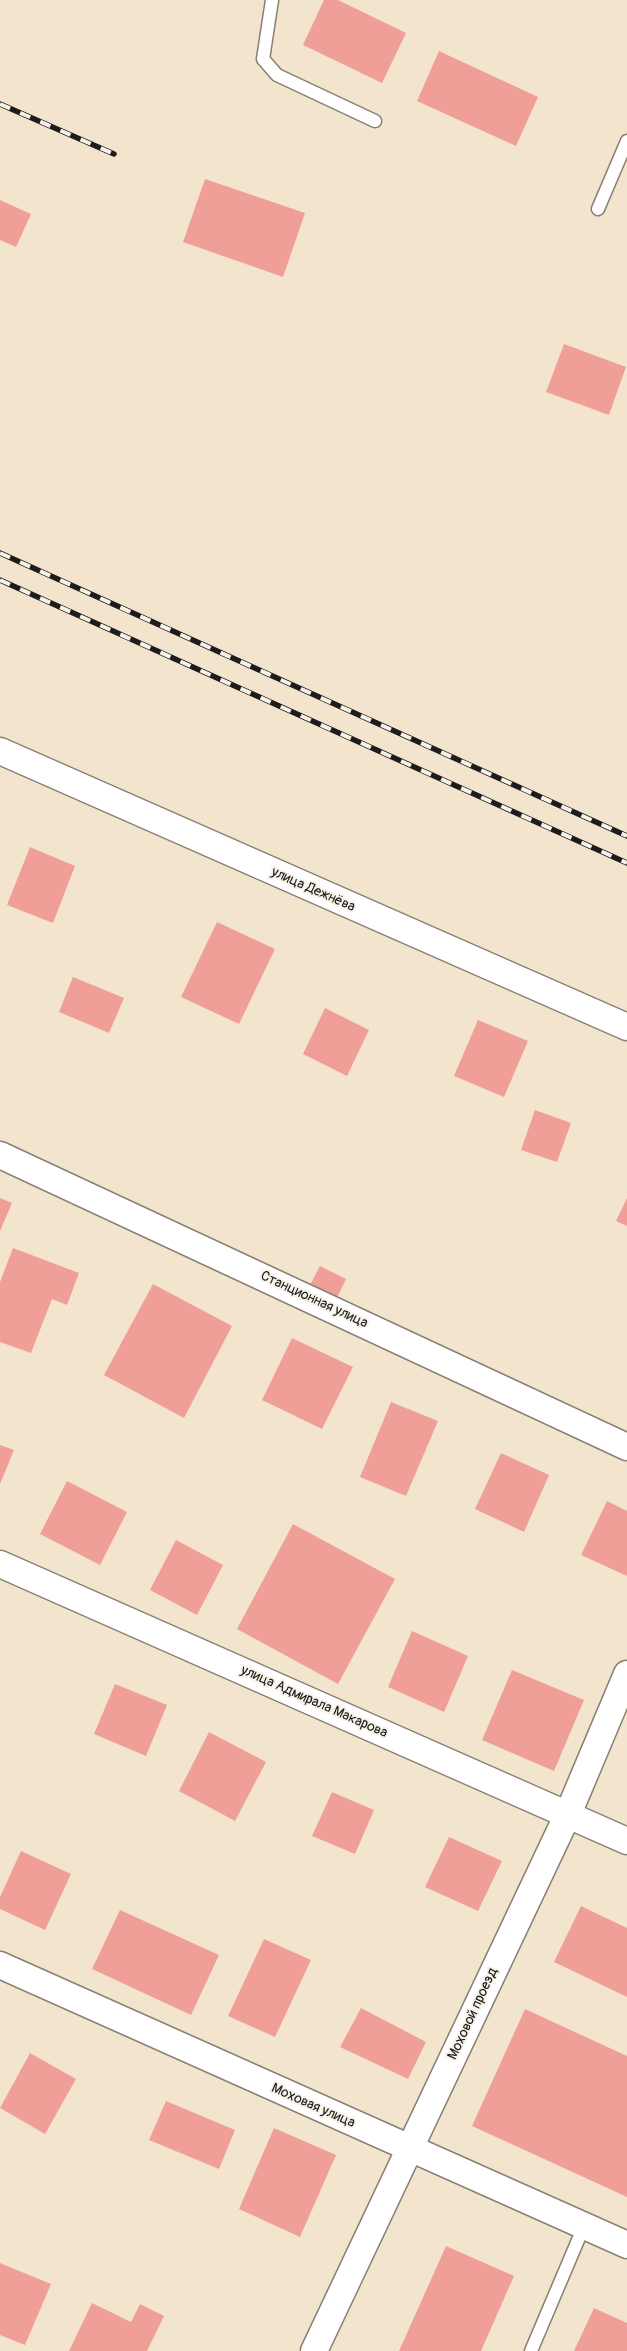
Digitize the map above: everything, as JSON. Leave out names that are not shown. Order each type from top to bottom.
[{"type":"street","name":"улица Дежнёва","points":[[0,751],[627,1027]]},
{"type":"street","name":"Станционная улица","points":[[0,1155],[627,1447]]},
{"type":"street","name":"улица Адмирала Макарова","points":[[0,1564],[627,1841]]},
{"type":"street","name":"Моховой проезд","points":[[314,2351],[568,1814],[627,1674]]},
{"type":"street","name":"Моховая улица","points":[[0,1965],[627,2245]]},
{"type":"lane","points":[[272,0],[263,58],[276,75],[375,121]]},
{"type":"lane","points":[[598,209],[627,141]]},
{"type":"lane","points":[[531,2351],[584,2226]]},
{"type":"building","points":[[324,0],[338,0],[406,33],[382,83],[303,45]]},
{"type":"building","points":[[439,51],[538,97],[516,146],[417,101]]},
{"type":"building","points":[[205,179],[305,213],[283,277],[183,242]]},
{"type":"building","points":[[0,200],[31,214],[16,247],[0,240]]},
{"type":"building","points":[[564,344],[626,367],[609,415],[546,392]]},
{"type":"building","points":[[30,847],[75,866],[53,923],[7,905]]},
{"type":"building","points":[[217,922],[275,949],[239,1024],[181,997]]},
{"type":"building","points":[[73,977],[124,998],[109,1033],[59,1012]]},
{"type":"building","points":[[325,1008],[369,1030],[347,1076],[303,1054]]},
{"type":"building","points":[[478,1020],[528,1041],[504,1097],[454,1076]]},
{"type":"building","points":[[535,1110],[571,1123],[557,1162],[521,1150]]},
{"type":"building","points":[[0,1198],[12,1203],[0,1231]]},
{"type":"building","points":[[627,1198],[627,1226],[616,1221]]},
{"type":"building","points":[[13,1248],[79,1273],[67,1305],[52,1299],[31,1353],[0,1342],[0,1282]]},
{"type":"building","points":[[320,1266],[346,1279],[335,1302],[308,1289]]},
{"type":"building","points":[[153,1284],[232,1326],[184,1418],[104,1375]]},
{"type":"building","points":[[292,1338],[353,1367],[322,1429],[262,1400]]},
{"type":"building","points":[[391,1402],[438,1421],[406,1496],[360,1477]]},
{"type":"building","points":[[0,1445],[14,1450],[0,1484]]},
{"type":"building","points":[[501,1453],[549,1475],[524,1532],[475,1509]]},
{"type":"building","points":[[67,1481],[127,1512],[100,1565],[40,1534]]},
{"type":"building","points":[[607,1501],[627,1511],[627,1576],[581,1555]]},
{"type":"building","points":[[293,1524],[395,1579],[338,1684],[237,1629]]},
{"type":"building","points":[[176,1540],[223,1565],[197,1615],[150,1590]]},
{"type":"building","points":[[412,1631],[468,1656],[444,1712],[388,1687]]},
{"type":"building","points":[[512,1670],[584,1700],[554,1771],[482,1740]]},
{"type":"building","points":[[115,1684],[167,1705],[146,1756],[94,1734]]},
{"type":"building","points":[[209,1732],[266,1762],[235,1821],[179,1791]]},
{"type":"building","points":[[332,1792],[374,1810],[355,1854],[312,1836]]},
{"type":"building","points":[[449,1837],[502,1861],[478,1911],[425,1887]]},
{"type":"building","points":[[21,1851],[71,1874],[45,1930],[0,1909],[0,1897]]},
{"type":"building","points":[[581,1906],[627,1928],[627,1997],[554,1962]]},
{"type":"building","points":[[120,1910],[219,1955],[191,2015],[92,1969]]},
{"type":"building","points":[[264,1939],[311,1960],[275,2037],[228,2016]]},
{"type":"building","points":[[361,2008],[426,2042],[408,2079],[340,2047]]},
{"type":"building","points":[[525,2009],[627,2056],[627,2197],[472,2126]]},
{"type":"building","points":[[30,2053],[76,2079],[45,2134],[0,2108]]},
{"type":"building","points":[[166,2101],[235,2130],[219,2169],[149,2140]]},
{"type":"building","points":[[274,2128],[336,2155],[300,2237],[239,2209]]},
{"type":"building","points":[[446,2246],[514,2276],[481,2351],[399,2351]]},
{"type":"building","points":[[0,2263],[51,2284],[25,2345],[0,2335]]},
{"type":"building","points":[[92,2303],[131,2322],[140,2304],[164,2316],[147,2351],[69,2351]]},
{"type":"building","points":[[594,2308],[627,2323],[627,2351],[574,2351]]},
{"type":"railway","points":[[0,104],[114,154]]},
{"type":"railway","points":[[0,553],[627,836]]},
{"type":"railway","points":[[0,580],[627,863]]}]
